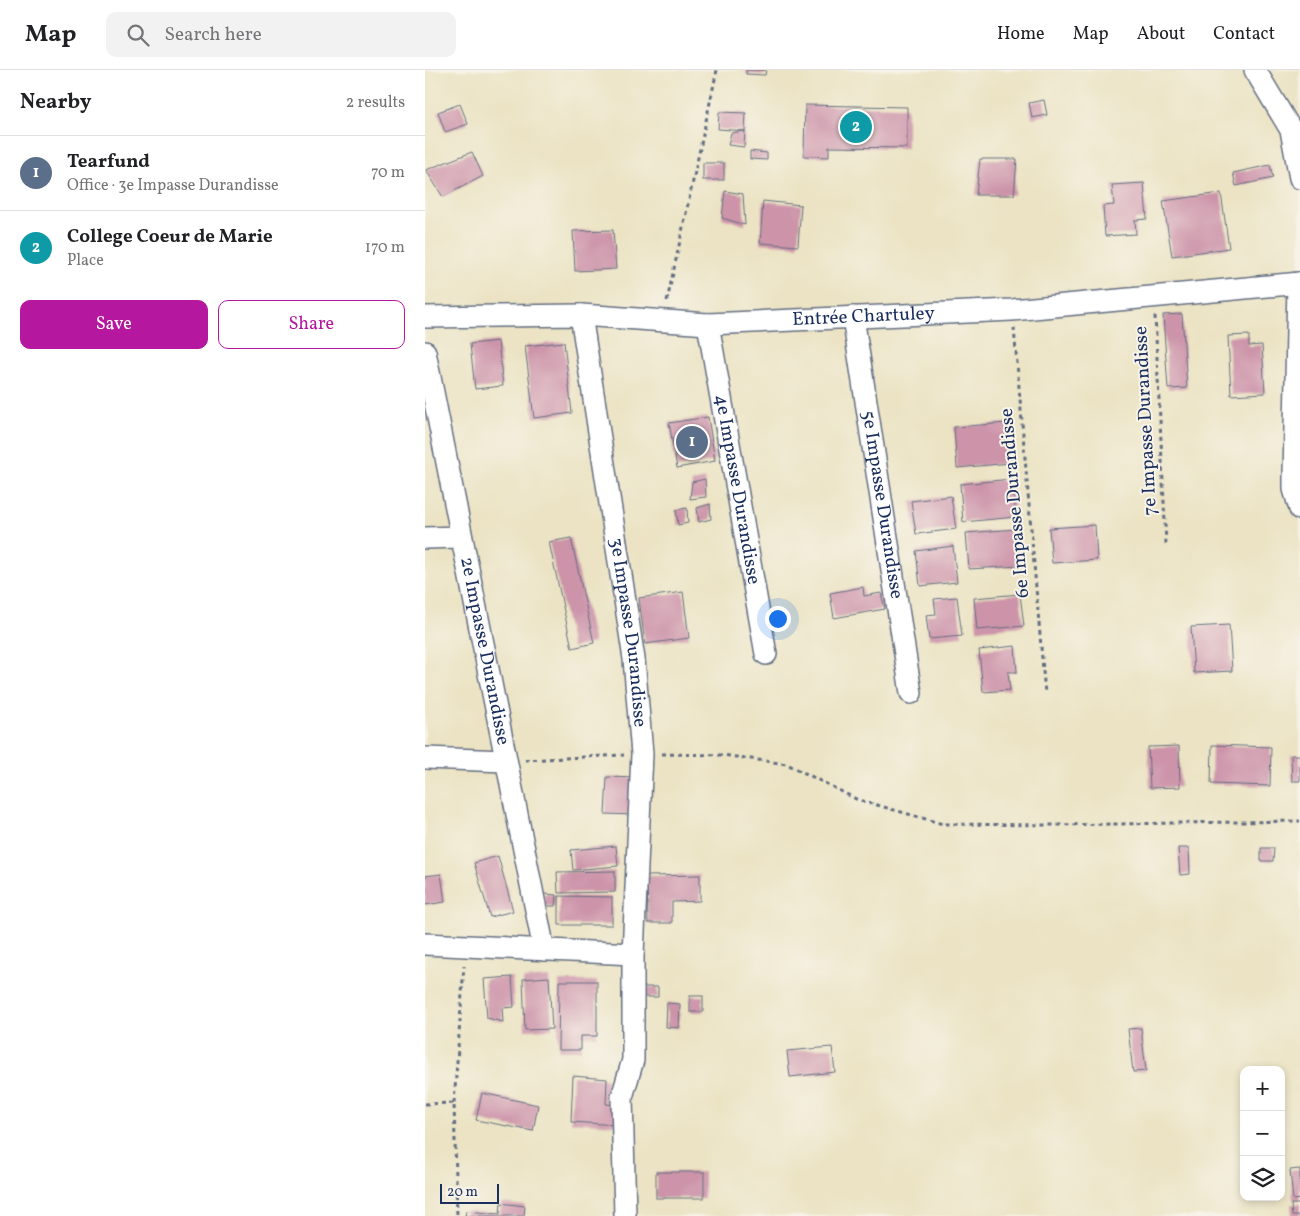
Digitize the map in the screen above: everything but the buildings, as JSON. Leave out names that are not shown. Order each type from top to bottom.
[{"type":"street","points":[[1255,70],[1291,130],[1300,178]]},
{"type":"street","name":"Entrée Chartuley","points":[[425,317],[581,315],[708,324],[1013,310],[1299,283]]},
{"type":"street","points":[[1299,283],[1294,476],[1300,509]]},
{"type":"street","name":"3e Impasse Durandisse","points":[[581,315],[634,659],[642,754],[633,954],[633,1060],[621,1097],[625,1216]]},
{"type":"street","name":"5e Impasse Durandisse","points":[[853,317],[911,693]]},
{"type":"street","name":"4e Impasse Durandisse","points":[[708,324],[766,654]]},
{"type":"street","name":"2e Impasse Durandisse","points":[[425,352],[543,950]]},
{"type":"street","points":[[425,538],[461,537]]},
{"type":"street","points":[[425,758],[505,761]]},
{"type":"street","points":[[425,944],[633,954]]},
{"type":"path","points":[[658,321],[669,296],[677,248],[717,70]]},
{"type":"path","name":"7e Impasse Durandisse","points":[[1154,296],[1166,544]]},
{"type":"path","name":"6e Impasse Durandisse","points":[[1013,310],[1045,694]]},
{"type":"path","points":[[505,761],[642,754],[722,755],[787,764],[856,799],[943,824],[1054,825],[1300,821]]},
{"type":"path","points":[[457,1216],[454,1103],[465,946]]},
{"type":"path","points":[[425,1104],[454,1103]]},
{"type":"place","name":"College Coeur de Marie","points":[[856,127]]},
{"type":"place","name":"Tearfund","points":[[692,442]]}]
